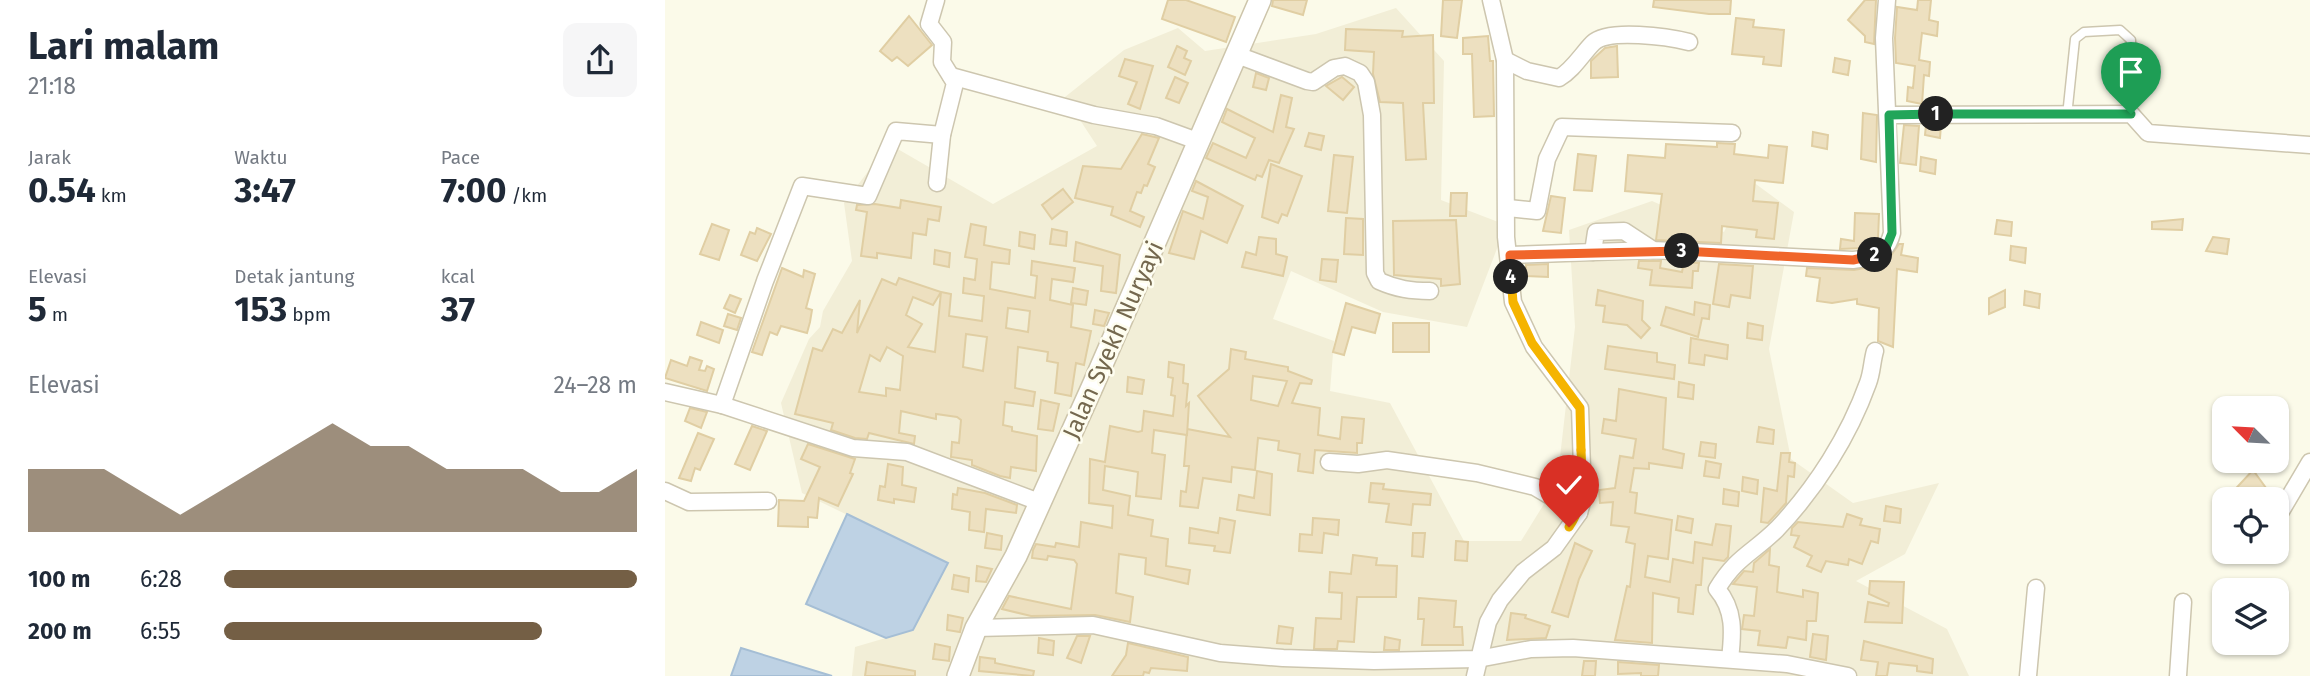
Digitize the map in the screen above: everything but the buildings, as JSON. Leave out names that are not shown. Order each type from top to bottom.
[{"type":"main road","name":"Jalan Syekh Nuryayi","points":[[958,676],[976,628],[1016,556],[1201,142],[1260,0]]},
{"type":"street","points":[[936,0],[928,21],[943,41],[941,60],[955,83],[941,135],[937,183]]},
{"type":"street","points":[[1475,676],[1488,622],[1500,600],[1523,572],[1555,548],[1579,513],[1583,499],[1580,408],[1534,347],[1513,302],[1508,208],[1508,62],[1491,0]]},
{"type":"street","points":[[1510,255],[1593,252],[1596,232],[1613,230],[1624,231],[1653,250],[1853,260],[1872,258],[1886,248],[1892,233],[1884,38],[1887,0]]},
{"type":"street","points":[[1508,62],[1527,71],[1559,78],[1567,73],[1593,43],[1609,34],[1689,42]]},
{"type":"street","points":[[1237,55],[1313,82],[1334,68],[1345,66],[1360,73],[1366,82],[1372,115],[1375,273],[1379,281],[1397,288],[1430,291]]},
{"type":"street","points":[[951,76],[1094,115],[1156,126],[1201,142]]},
{"type":"street","points":[[1889,115],[2131,114],[2148,132],[2310,145]]},
{"type":"street","points":[[1508,208],[1537,211],[1546,159],[1562,128],[1732,133]]},
{"type":"street","points":[[722,405],[799,190],[806,185],[868,196],[896,131],[941,135]]},
{"type":"street","points":[[1730,659],[1733,628],[1724,598],[1717,589],[1730,568],[1774,532],[1814,485],[1854,415],[1869,381],[1875,351]]},
{"type":"street","points":[[666,394],[722,405],[853,448],[908,452],[1039,502]]},
{"type":"street","points":[[1329,462],[1358,464],[1387,460],[1477,473],[1535,488],[1579,513]]},
{"type":"street","points":[[2289,498],[2310,462]]},
{"type":"street","points":[[665,491],[689,502],[768,500]]},
{"type":"street","points":[[2028,676],[2036,589]]},
{"type":"street","points":[[2178,676],[2183,602]]},
{"type":"street","points":[[976,628],[1093,625],[1220,653],[1283,658],[1374,661],[1478,659],[1531,649],[1573,648],[1787,664],[1848,676]]},
{"type":"lane","points":[[2067,116],[2075,38],[2084,32],[2120,30],[2131,40],[2131,114]]},
{"type":"shaded area","points":[[1396,8],[1444,61],[1441,200],[1506,225],[1467,327],[1383,312],[1291,271],[1273,319],[1334,341],[1330,391],[1390,403],[1464,541],[1521,541],[1557,483],[1575,327],[1569,230],[1652,201],[1724,232],[1749,179],[1794,212],[1769,349],[1791,459],[1853,503],[1939,483],[1905,554],[1856,581],[1947,629],[1969,676],[852,676],[855,647],[913,630],[947,563],[802,493],[781,403],[809,339],[820,327],[823,311],[852,261],[844,203],[889,144],[993,204],[1097,146],[1065,97],[1124,50],[1178,28],[1205,51],[1316,34]]},
{"type":"water","points":[[847,514],[948,563],[913,630],[886,638],[806,604]]},
{"type":"water","points":[[741,648],[832,676],[731,676]]},
{"type":"route","points":[[1569,527],[1579,513],[1583,499],[1580,408],[1548,362],[1534,347],[1519,318],[1513,302],[1510,255],[1653,250],[1796,255],[1853,260],[1872,258],[1886,248],[1892,233],[1889,115],[2131,114]]}]
